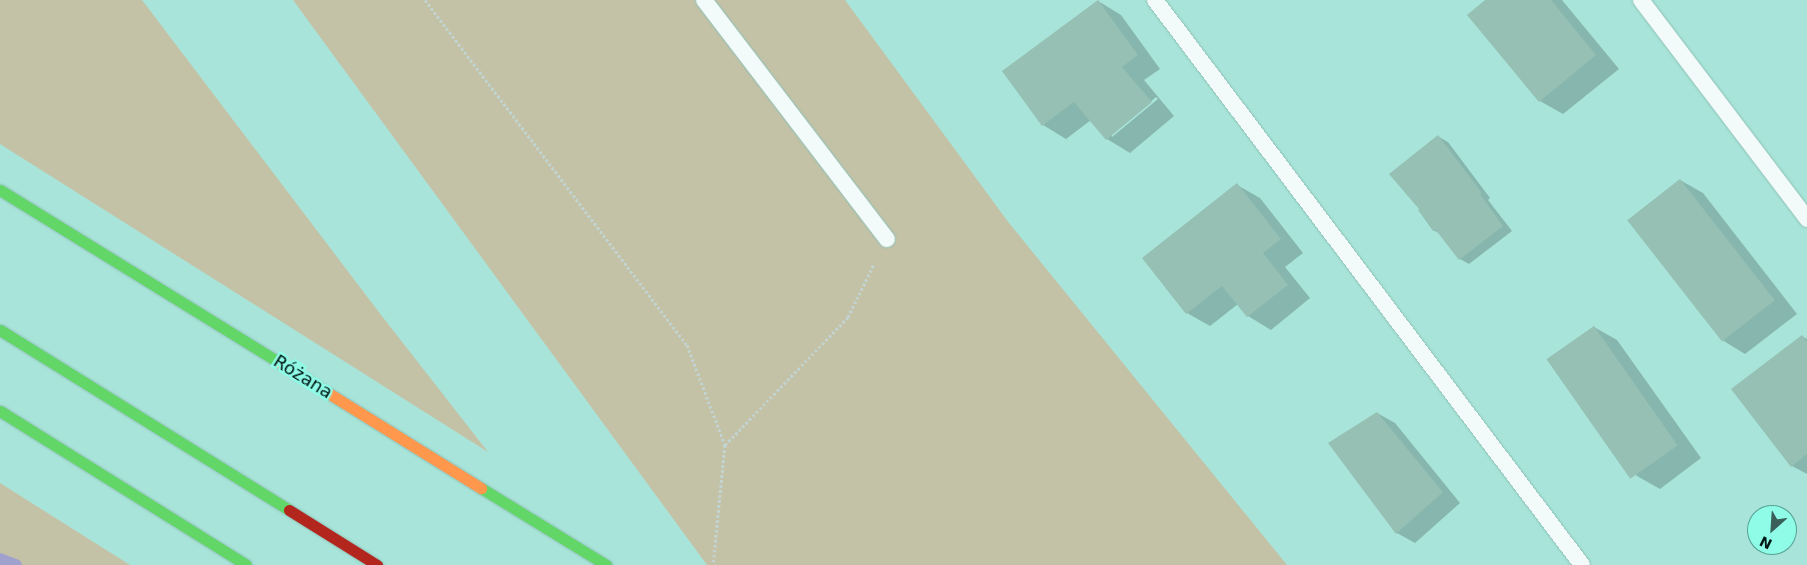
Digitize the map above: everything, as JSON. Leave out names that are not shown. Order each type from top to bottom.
[{"type":"main road","name":"Różana","points":[[0,190],[606,565]]},
{"type":"main road","points":[[0,330],[377,565]]},
{"type":"main road","points":[[0,411],[246,565]]},
{"type":"lane","points":[[704,0],[887,239]]},
{"type":"lane","points":[[1155,0],[1582,565]]},
{"type":"lane","points":[[1641,0],[1807,219]]},
{"type":"path","points":[[425,0],[687,345],[725,445],[713,565]]},
{"type":"path","points":[[725,445],[848,317],[887,239]]},
{"type":"shaded area","points":[[0,0],[142,0],[378,311],[488,452],[0,144]]},
{"type":"shaded area","points":[[293,0],[845,0],[1009,223],[1287,565],[707,565]]},
{"type":"shaded area","points":[[0,483],[130,565],[0,565]]},
{"type":"building","points":[[1098,0],[1138,55],[1122,67],[1152,102],[1106,140],[1074,102],[1042,126],[1002,71]]},
{"type":"building","points":[[1485,0],[1551,0],[1596,55],[1539,102],[1467,15]]},
{"type":"building","points":[[1438,135],[1482,193],[1480,194],[1503,226],[1459,260],[1435,229],[1433,231],[1419,209],[1389,174]]},
{"type":"building","points":[[1680,179],[1775,300],[1722,342],[1627,220]]},
{"type":"building","points":[[1237,183],[1281,239],[1263,253],[1288,285],[1247,317],[1222,286],[1186,314],[1142,258]]},
{"type":"building","points":[[1594,326],[1678,446],[1630,479],[1546,359]]},
{"type":"building","points":[[1802,335],[1807,342],[1807,454],[1791,467],[1731,389]]},
{"type":"building","points":[[1377,412],[1443,492],[1396,534],[1328,443]]},
{"type":"waterway","points":[[0,559],[16,565]]},
{"type":"traffic: fast","points":[[0,190],[280,363]]},
{"type":"traffic: fast","points":[[0,330],[289,510]]},
{"type":"traffic: fast","points":[[0,411],[246,565]]},
{"type":"traffic: fast","points":[[481,488],[606,565]]},
{"type":"traffic: slow","points":[[280,363],[481,488]]},
{"type":"traffic: jam","points":[[289,510],[377,565]]}]
